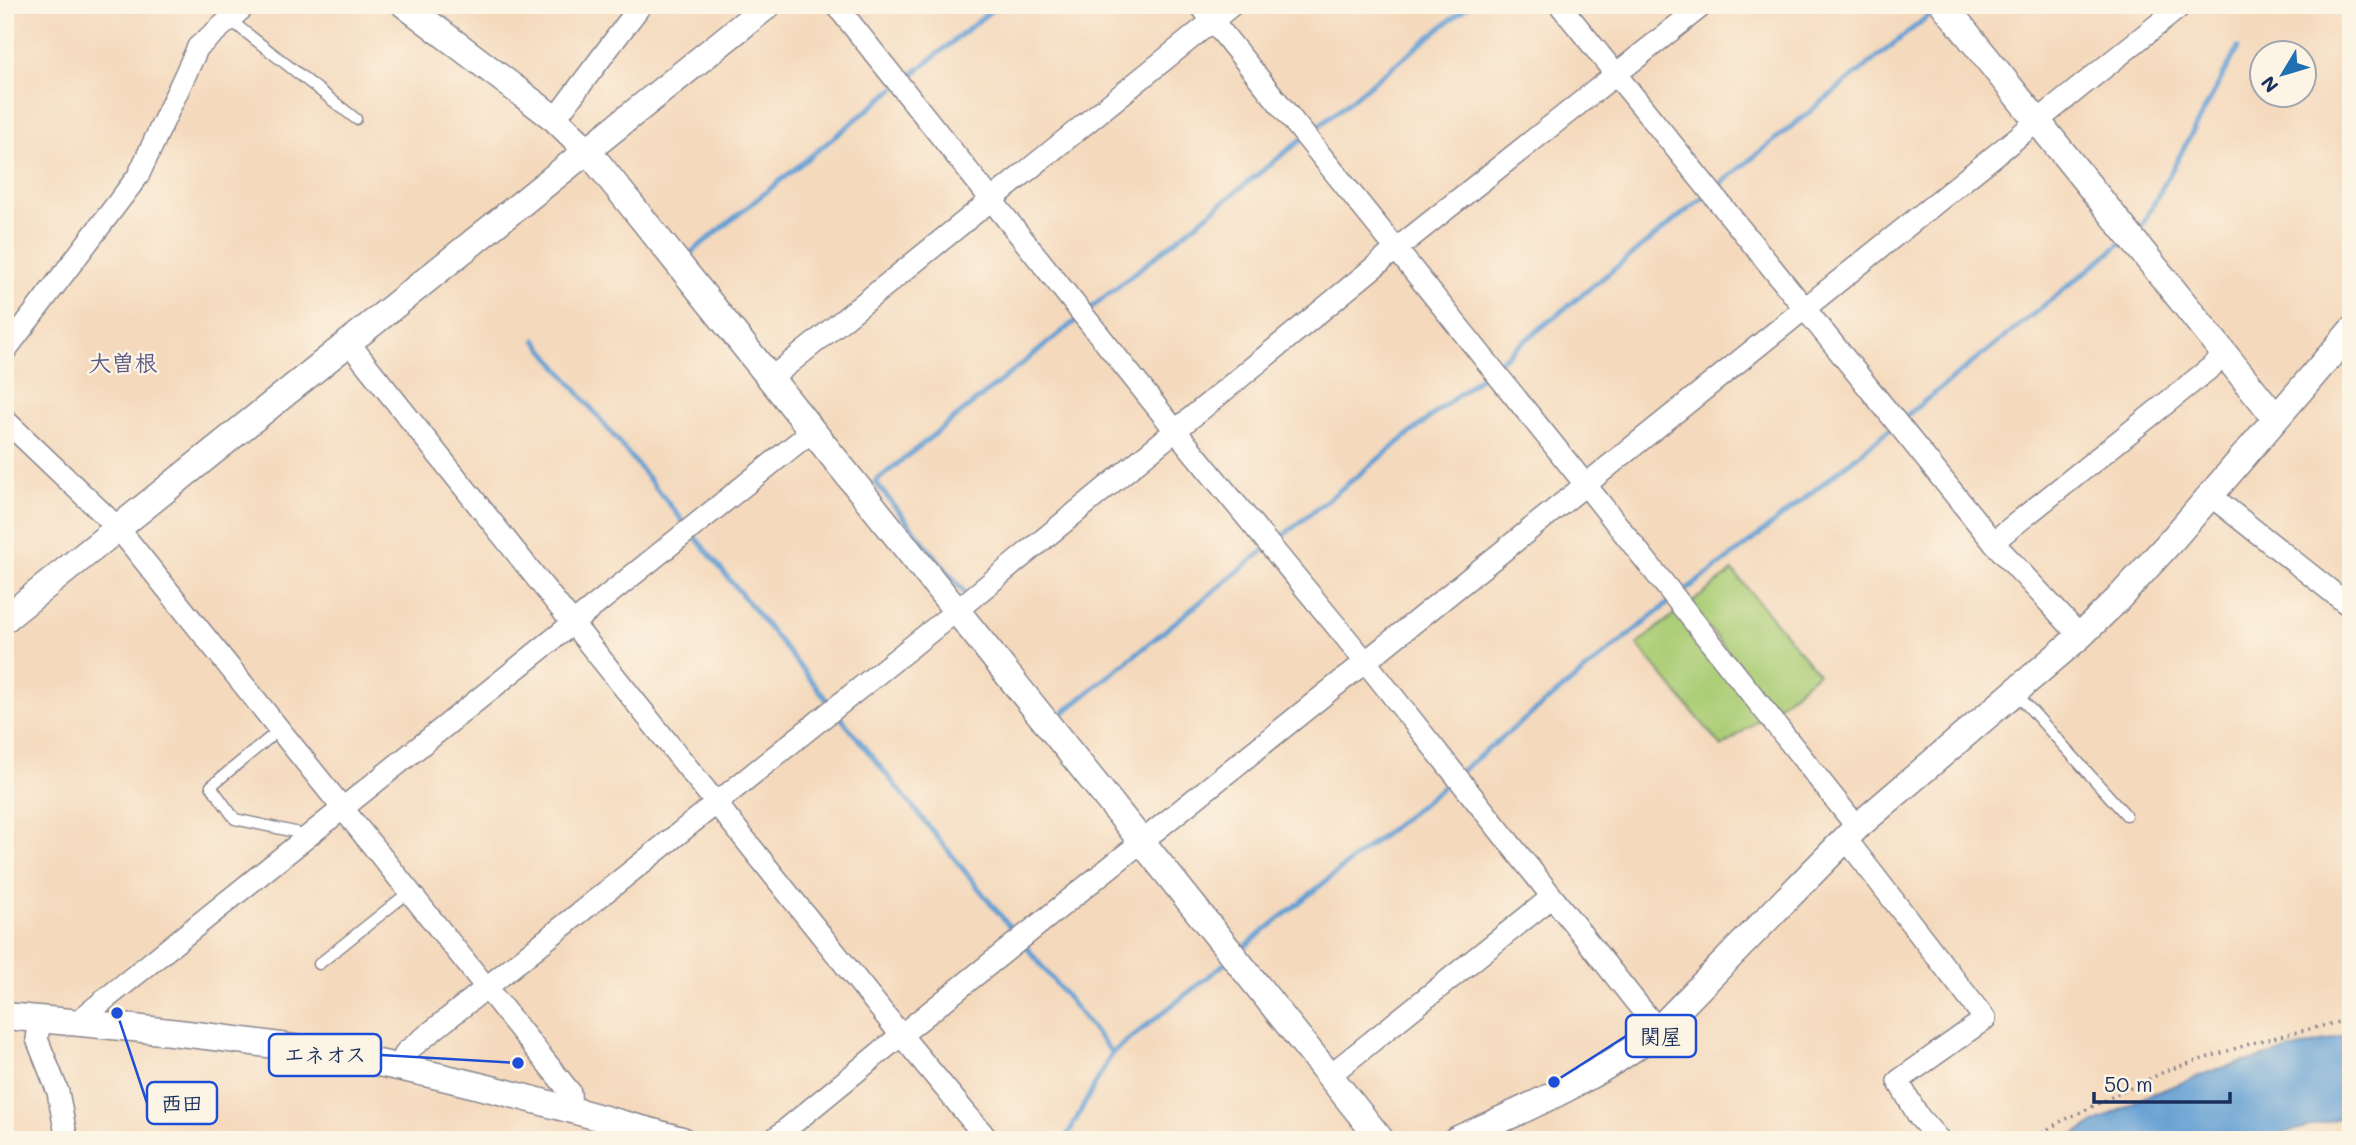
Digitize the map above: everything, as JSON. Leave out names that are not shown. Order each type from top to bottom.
[{"type":"street","points":[[5,351],[138,176],[198,47],[246,5]]},
{"type":"street","points":[[405,5],[555,119],[588,151],[1381,1140]]},
{"type":"street","points":[[555,119],[641,5]]},
{"type":"street","points":[[5,619],[768,5]]},
{"type":"street","points":[[836,5],[1175,430],[1365,661],[1658,1030]]},
{"type":"street","points":[[770,379],[991,201],[1206,13],[1232,5]]},
{"type":"street","points":[[1560,5],[1993,542],[2080,636]]},
{"type":"street","points":[[399,1067],[406,1052],[956,611],[1395,250],[1703,5]]},
{"type":"street","points":[[1944,5],[2276,418]]},
{"type":"street","points":[[774,1140],[2182,5]]},
{"type":"street","points":[[1206,13],[1585,484],[1852,833],[1985,1019],[1898,1081],[1919,1117],[1939,1140]]},
{"type":"street","points":[[1456,1140],[1609,1065],[1658,1030],[1852,833],[2080,636],[2117,600],[2351,331]]},
{"type":"street","points":[[349,343],[901,1035],[988,1140]]},
{"type":"street","points":[[1993,542],[2225,356]]},
{"type":"street","points":[[5,420],[118,528],[570,1092],[571,1111]]},
{"type":"street","points":[[77,1022],[812,431]]},
{"type":"street","points":[[2210,495],[2351,607]]},
{"type":"street","points":[[1330,1075],[1552,897]]},
{"type":"street","points":[[5,1016],[263,1043],[399,1067],[571,1111],[623,1128],[682,1140]]},
{"type":"street","points":[[40,1020],[37,1040],[58,1092],[67,1140]]},
{"type":"lane","points":[[230,20],[356,118]]},
{"type":"lane","points":[[2015,692],[2126,815]]},
{"type":"lane","points":[[279,730],[211,786],[235,819],[295,832],[302,840]]},
{"type":"lane","points":[[318,964],[409,892]]},
{"type":"path","points":[[2030,1140],[2058,1123],[2168,1070],[2256,1042],[2351,1019]]},
{"type":"green space","points":[[1733,571],[1818,673],[1774,709],[1690,604]]},
{"type":"green space","points":[[1678,611],[1761,718],[1722,747],[1637,645]]},
{"type":"water","points":[[2351,1034],[2351,1115],[2259,1140],[2063,1140],[2140,1099],[2217,1069]]},
{"type":"waterway","points":[[903,82],[998,5]]},
{"type":"waterway","points":[[1310,133],[1469,5]]},
{"type":"waterway","points":[[1714,189],[1938,8]]},
{"type":"waterway","points":[[2136,231],[2141,227],[2238,48]]},
{"type":"waterway","points":[[688,255],[895,88]]},
{"type":"waterway","points":[[1086,312],[1302,139]]},
{"type":"waterway","points":[[1496,364],[1706,195]]},
{"type":"waterway","points":[[1901,420],[2123,242]]},
{"type":"waterway","points":[[964,592],[875,482],[1079,318]]},
{"type":"waterway","points":[[536,340],[686,525]]},
{"type":"waterway","points":[[1275,542],[1488,371]]},
{"type":"waterway","points":[[1679,595],[1744,547],[1894,426]]},
{"type":"waterway","points":[[692,533],[831,705]]},
{"type":"waterway","points":[[1063,713],[1267,548]]},
{"type":"waterway","points":[[1461,771],[1671,601]]},
{"type":"waterway","points":[[837,713],[1018,937]]},
{"type":"waterway","points":[[1238,952],[1454,778]]},
{"type":"waterway","points":[[1024,944],[1112,1053],[1065,1140]]},
{"type":"waterway","points":[[1112,1053],[1228,961]]},
{"type":"place","name":"西田","points":[[117,1013]]},
{"type":"place","name":"エネオス","points":[[518,1063]]},
{"type":"place","name":"関屋","points":[[1554,1082]]},
{"type":"district","name":"大曽根","points":[[123,363]]}]
